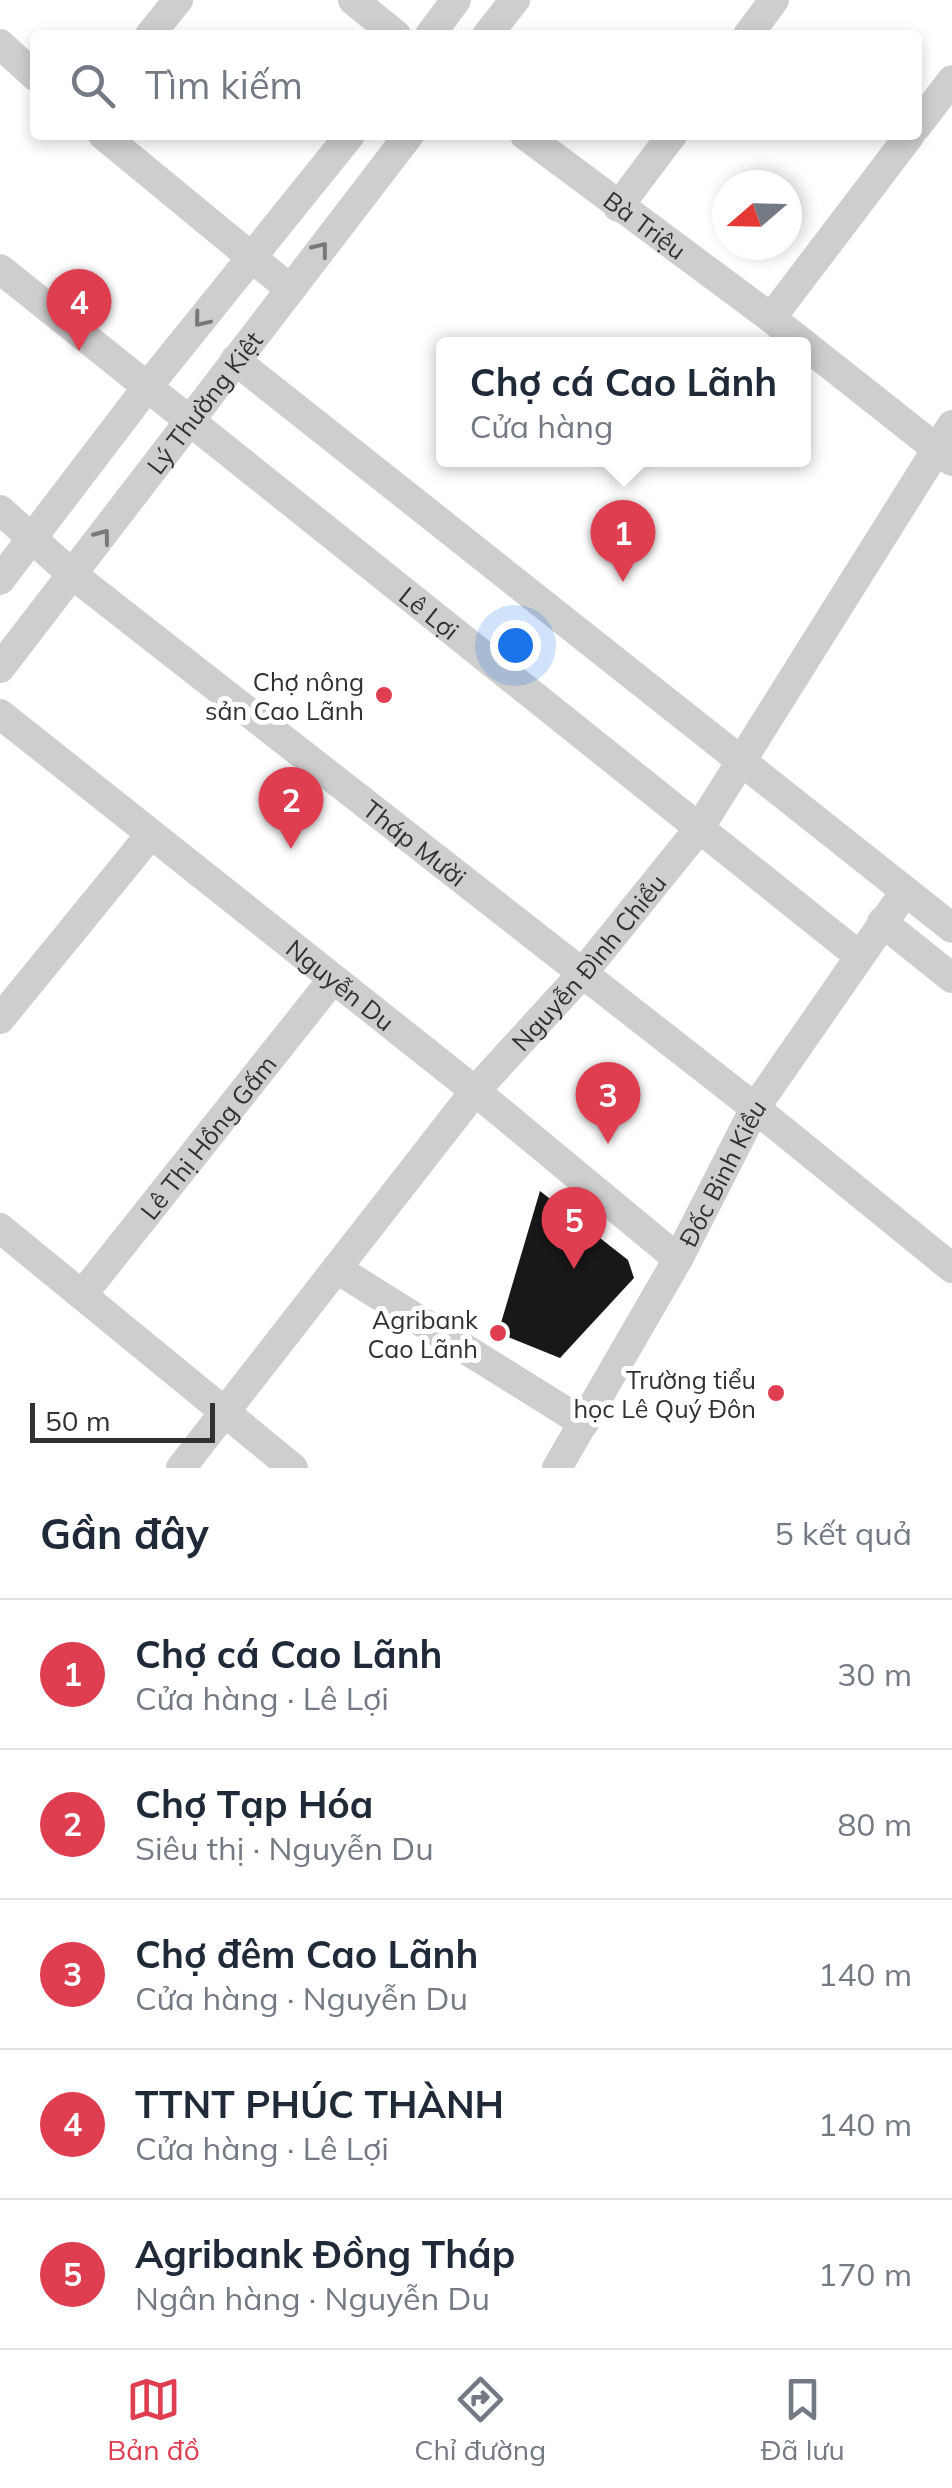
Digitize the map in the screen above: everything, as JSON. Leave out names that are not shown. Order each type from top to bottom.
[{"type":"street","points":[[154,30],[178,0]]},
{"type":"street","points":[[353,0],[390,30]]},
{"type":"street","points":[[434,30],[456,0]]},
{"type":"street","points":[[491,30],[515,0]]},
{"type":"street","points":[[752,30],[774,0]]},
{"type":"street","points":[[0,44],[30,71]]},
{"type":"street","points":[[922,119],[952,80]]},
{"type":"street","points":[[109,140],[290,288]]},
{"type":"street","name":"Lý Thường Kiệt","points":[[0,580],[148,386],[346,140]]},
{"type":"street","name":"Lý Thường Kiệt","points":[[0,668],[405,140]]},
{"type":"street","name":"Bà Triệu","points":[[531,140],[797,337]]},
{"type":"street","points":[[618,207],[668,140]]},
{"type":"street","points":[[771,318],[906,140]]},
{"type":"street","name":"Lê Lợi","points":[[0,269],[858,955]]},
{"type":"street","name":"Bà Triệu","points":[[811,347],[946,445]]},
{"type":"street","points":[[235,360],[952,928]]},
{"type":"street","name":"Nguyễn Đình Chiểu","points":[[182,1468],[475,1091],[581,975],[698,830],[946,445]]},
{"type":"street","name":"Tháp Mười","points":[[0,510],[73,575],[756,1108],[952,1268]]},
{"type":"street","name":"Nguyễn Du","points":[[0,714],[475,1091],[678,1260]]},
{"type":"street","points":[[0,1019],[151,834]]},
{"type":"street","name":"Đốc Binh Kiều","points":[[557,1468],[678,1260],[756,1108],[904,893]]},
{"type":"street","points":[[882,922],[952,978]]},
{"type":"street","name":"Lê Thị Hồng Gấm","points":[[82,1295],[333,978]]},
{"type":"street","points":[[0,1228],[293,1468]]},
{"type":"street","points":[[337,1269],[584,1423]]},
{"type":"building","points":[[540,1191],[628,1260],[634,1278],[560,1358],[498,1333]]},
{"type":"place","name":"TTNT PHÚC THÀNH","points":[[79,351]]},
{"type":"place","name":"Chợ cá Cao Lãnh","points":[[623,582]]},
{"type":"place","name":"Chợ nông sản Cao Lãnh","points":[[384,695]]},
{"type":"place","name":"Chợ Tạp Hóa","points":[[291,849]]},
{"type":"place","name":"Chợ đêm Cao Lãnh","points":[[608,1144]]},
{"type":"place","name":"Agribank Đồng Tháp","points":[[574,1269]]},
{"type":"place","name":"Agribank Cao Lãnh","points":[[498,1333]]},
{"type":"place","name":"Trường tiểu học Lê Quý Đôn","points":[[776,1393]]}]
